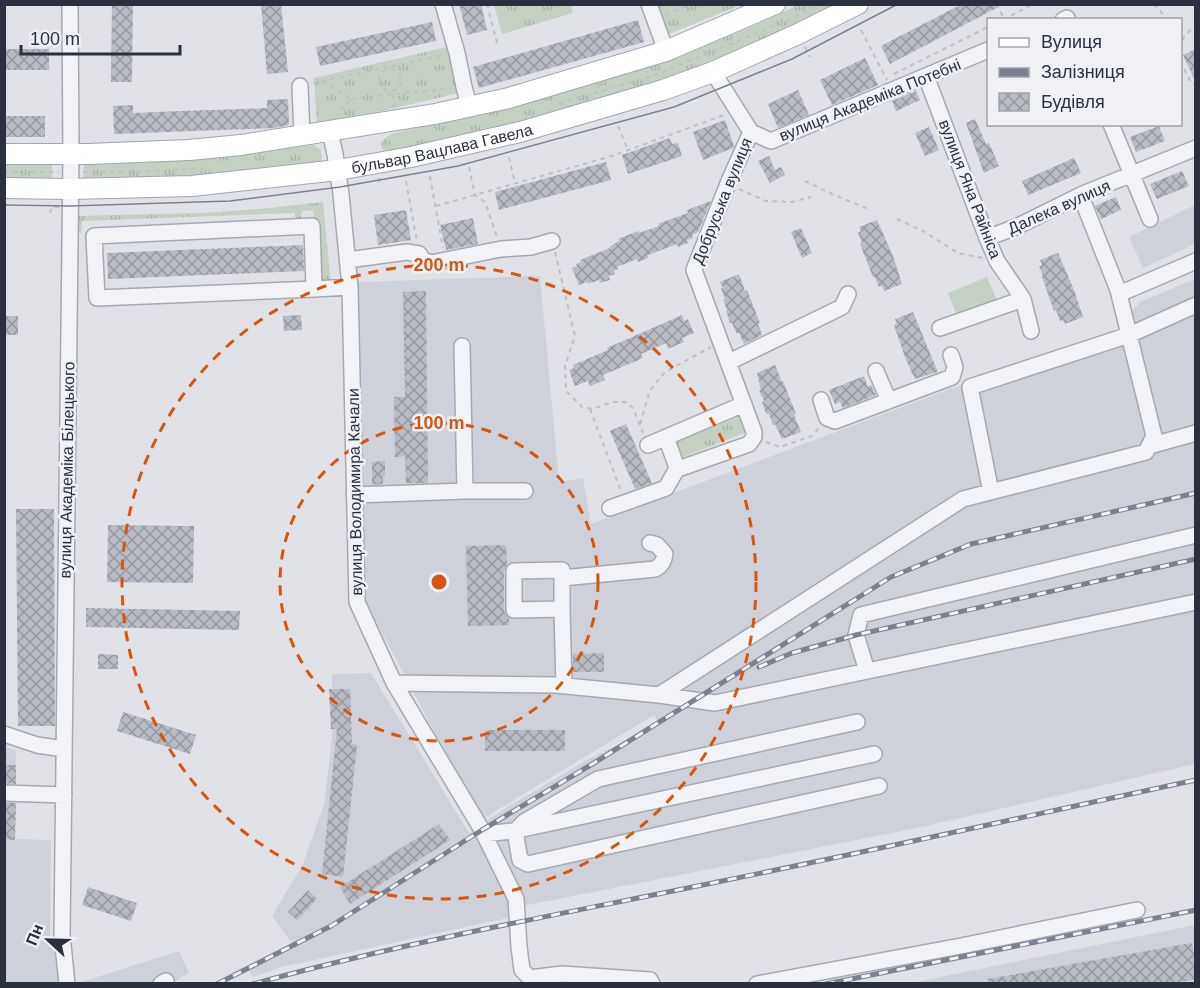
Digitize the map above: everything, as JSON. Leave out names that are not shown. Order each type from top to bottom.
[{"type":"main road","name":"бульвар Вацлава Гавела","points":[[4,154],[71,154],[241,146],[303,136],[332,124],[435,114],[508,98],[666,51],[775,4]]},
{"type":"main road","name":"бульвар Вацлава Гавела","points":[[4,188],[192,186],[338,170],[411,157],[520,132],[663,90],[713,72],[858,4]]},
{"type":"street","name":"вулиця Академіка Білецького","points":[[67,984],[62,935],[71,154],[70,4]]},
{"type":"street","points":[[443,4],[469,106]]},
{"type":"street","points":[[650,4],[666,51]]},
{"type":"street","name":"вулиця Академіка Потебні","points":[[751,132],[771,141],[889,84],[926,76],[987,50]]},
{"type":"street","name":"Добруська вулиця","points":[[713,72],[751,132],[694,270],[729,362],[754,437]]},
{"type":"street","name":"вулиця Яна Райніса","points":[[926,76],[997,261],[1023,299],[1031,332]]},
{"type":"street","points":[[300,86],[303,136]]},
{"type":"street","name":"вулиця Володимира Качали","points":[[332,124],[350,287],[357,602],[394,683],[484,834],[516,898],[522,970],[530,978],[562,974],[650,980],[652,984]]},
{"type":"street","points":[[1112,126],[1150,219]]},
{"type":"street","name":"Далека вулиця","points":[[987,238],[1196,148]]},
{"type":"street","points":[[659,695],[963,499],[1146,452],[1154,436],[1118,290],[1084,204],[1076,198]]},
{"type":"street","points":[[314,289],[312,226],[94,236],[97,298],[314,289],[350,287]]},
{"type":"street","points":[[348,260],[407,252],[419,254],[423,260],[428,262],[501,249],[531,247],[552,241]]},
{"type":"street","points":[[1118,290],[1126,291],[1196,261]]},
{"type":"street","points":[[729,362],[842,307],[848,294]]},
{"type":"street","points":[[940,328],[1023,299]]},
{"type":"street","points":[[991,492],[970,387],[1129,335],[1196,305]]},
{"type":"street","points":[[462,346],[465,491]]},
{"type":"street","points":[[821,400],[827,418],[835,421],[952,377],[955,367],[951,355]]},
{"type":"street","points":[[876,371],[889,401]]},
{"type":"street","points":[[648,445],[744,404]]},
{"type":"street","points":[[1149,446],[1196,433]]},
{"type":"street","points":[[666,437],[678,467]]},
{"type":"street","points":[[678,467],[683,468],[749,444],[754,437]]},
{"type":"street","points":[[610,507],[666,488],[678,467]]},
{"type":"street","points":[[354,495],[525,491]]},
{"type":"street","points":[[867,671],[856,635],[861,615],[1196,535]]},
{"type":"street","points":[[562,578],[655,569],[660,567],[665,554],[650,543]]},
{"type":"street","points":[[562,609],[514,610],[514,571],[562,570],[564,686]]},
{"type":"street","points":[[394,683],[564,686],[715,703],[1196,602]]},
{"type":"street","points":[[515,831],[524,822],[598,779],[857,722]]},
{"type":"street","points":[[4,734],[37,745],[64,749]]},
{"type":"street","points":[[484,834],[515,831],[874,754]]},
{"type":"street","points":[[515,831],[520,860],[528,864],[879,786]]},
{"type":"street","points":[[4,794],[64,795]]},
{"type":"street","points":[[757,984],[1137,910]]},
{"type":"path","points":[[487,4],[497,43]]},
{"type":"path","points":[[655,19],[690,4]]},
{"type":"path","points":[[996,4],[1004,18]]},
{"type":"path","points":[[1007,18],[1033,4]]},
{"type":"path","points":[[1154,4],[1166,18]]},
{"type":"path","points":[[1182,43],[1184,37],[1196,24]]},
{"type":"path","points":[[861,30],[889,84],[987,28]]},
{"type":"path","points":[[803,43],[810,56],[804,57]]},
{"type":"path","points":[[300,86],[457,53]]},
{"type":"path","points":[[1182,65],[1192,84],[1196,84]]},
{"type":"path","points":[[387,68],[396,70],[401,76],[400,86],[392,92]]},
{"type":"path","points":[[387,68],[379,80],[383,88],[392,92]]},
{"type":"path","points":[[322,81],[351,99],[392,92],[464,87]]},
{"type":"path","points":[[392,92],[395,112]]},
{"type":"path","points":[[332,124],[351,99]]},
{"type":"path","points":[[436,206],[628,150],[737,111]]},
{"type":"path","points":[[618,126],[628,150]]},
{"type":"path","points":[[509,157],[515,183]]},
{"type":"path","points":[[469,167],[475,195],[485,202],[501,249]]},
{"type":"path","points":[[379,175],[380,187]]},
{"type":"path","points":[[430,176],[445,260]]},
{"type":"path","points":[[406,181],[419,254]]},
{"type":"path","points":[[806,181],[872,210]]},
{"type":"path","points":[[728,184],[766,201],[792,202],[811,196]]},
{"type":"path","points":[[50,213],[52,207]]},
{"type":"path","points":[[897,219],[923,231],[958,253],[997,261]]},
{"type":"path","points":[[552,241],[575,336],[565,366],[566,392],[582,407],[593,409],[612,402],[625,402],[633,408],[648,445]]},
{"type":"path","points":[[639,424],[650,390],[666,372],[721,341]]},
{"type":"path","points":[[590,408],[625,502]]},
{"type":"path","points":[[754,437],[780,447],[812,436],[827,418]]},
{"type":"shaded area","points":[[1195,205],[1195,244],[1143,268],[1129,237]]},
{"type":"shaded area","points":[[540,276],[559,482],[583,478],[591,524],[950,389],[1116,331],[1140,302],[1195,279],[1195,764],[917,828],[523,906],[508,918],[282,967],[253,977],[248,970],[293,945],[272,916],[303,864],[324,804],[332,739],[332,674],[371,673],[469,833],[504,809],[585,761],[659,724],[654,715],[481,820],[363,597],[356,282]]},
{"type":"shaded area","points":[[5,747],[16,750],[15,839],[51,840],[50,936],[71,935],[75,983],[5,984]]},
{"type":"shaded area","points":[[1195,925],[1195,983],[911,983]]},
{"type":"shaded area","points":[[179,951],[189,973],[172,983],[75,984]]},
{"type":"green space","points":[[494,4],[574,5],[571,6],[573,13],[502,34]]},
{"type":"green space","points":[[646,4],[741,5],[656,39]]},
{"type":"green space","points":[[798,5],[843,5],[662,85],[520,129],[387,156],[383,149],[382,141],[391,134],[495,109],[649,65],[700,47]]},
{"type":"green space","points":[[451,46],[463,92],[317,123],[314,78]]},
{"type":"green space","points":[[313,145],[320,149],[322,156],[321,164],[316,169],[83,183],[84,161],[189,160]]},
{"type":"green space","points":[[5,162],[52,162],[52,181],[5,181]]},
{"type":"green space","points":[[323,202],[331,286],[319,282],[313,210],[302,211],[301,219],[296,219],[295,213],[82,221],[81,233],[75,233],[75,216],[203,213]]},
{"type":"green space","points":[[987,277],[997,300],[957,316],[948,293]]},
{"type":"green space","points":[[741,416],[747,432],[678,459],[672,443]]},
{"type":"building","points":[[112,4],[133,4],[132,82],[111,82]]},
{"type":"building","points":[[261,4],[281,4],[288,72],[267,74]]},
{"type":"building","points":[[459,4],[481,4],[487,30],[467,35]]},
{"type":"building","points":[[962,4],[1004,4],[890,64],[881,46]]},
{"type":"building","points":[[638,20],[644,42],[479,88],[473,67]]},
{"type":"building","points":[[432,22],[436,41],[320,66],[316,47]]},
{"type":"building","points":[[4,49],[49,49],[49,70],[4,70]]},
{"type":"building","points":[[1196,49],[1196,83],[1183,55]]},
{"type":"building","points":[[865,58],[878,85],[832,105],[820,80]]},
{"type":"building","points":[[798,90],[809,115],[778,128],[768,104]]},
{"type":"building","points":[[916,91],[920,100],[896,111],[892,101]]},
{"type":"building","points":[[288,99],[289,125],[274,128],[114,134],[113,106],[133,105],[133,113],[267,108],[267,100]]},
{"type":"building","points":[[4,116],[45,116],[45,137],[4,137]]},
{"type":"building","points":[[975,119],[999,166],[984,173],[966,123]]},
{"type":"building","points":[[725,120],[733,148],[703,160],[693,132]]},
{"type":"building","points":[[1159,126],[1165,141],[1136,152],[1130,137]]},
{"type":"building","points":[[929,127],[939,150],[925,156],[915,133]]},
{"type":"building","points":[[670,138],[672,144],[678,143],[682,156],[628,174],[622,155]]},
{"type":"building","points":[[769,156],[775,170],[781,167],[785,175],[770,183],[758,161]]},
{"type":"building","points":[[1074,158],[1081,173],[1028,195],[1022,181]]},
{"type":"building","points":[[606,162],[611,180],[499,210],[495,192]]},
{"type":"building","points":[[1182,171],[1189,186],[1157,199],[1150,184]]},
{"type":"building","points":[[1116,197],[1121,210],[1101,219],[1095,206]]},
{"type":"building","points":[[711,201],[698,232],[692,235],[693,238],[687,240],[688,243],[678,247],[677,244],[648,255],[648,258],[638,262],[637,259],[617,267],[615,274],[609,276],[610,280],[579,285],[572,268],[581,262],[580,260],[610,248],[619,241],[618,239],[659,226],[658,224],[688,213],[687,210]]},
{"type":"building","points":[[406,210],[411,240],[378,245],[374,215]]},
{"type":"building","points":[[473,218],[478,244],[446,250],[440,225]]},
{"type":"building","points":[[877,220],[893,256],[902,284],[884,291],[873,277],[858,233],[861,231],[859,227]]},
{"type":"building","points":[[801,228],[812,253],[802,258],[791,232]]},
{"type":"building","points":[[303,245],[304,271],[108,279],[107,253]]},
{"type":"building","points":[[1058,253],[1083,317],[1065,324],[1063,320],[1060,321],[1056,310],[1054,311],[1039,266],[1042,265],[1040,260]]},
{"type":"building","points":[[739,274],[760,323],[758,324],[762,335],[744,344],[739,333],[737,334],[730,323],[720,282]]},
{"type":"building","points":[[426,291],[428,483],[406,483],[405,456],[395,457],[394,397],[405,397],[403,292]]},
{"type":"building","points":[[913,312],[937,370],[937,372],[915,379],[894,325],[897,324],[895,319]]},
{"type":"building","points":[[301,315],[302,330],[284,331],[283,316]]},
{"type":"building","points":[[682,315],[684,321],[688,319],[694,333],[682,338],[684,342],[668,349],[666,343],[641,354],[643,358],[603,375],[605,380],[590,386],[588,381],[575,386],[569,370],[574,368],[573,365]]},
{"type":"building","points":[[4,316],[18,316],[18,335],[4,335]]},
{"type":"building","points":[[775,365],[796,414],[794,415],[801,432],[782,439],[769,414],[766,414],[757,373]]},
{"type":"building","points":[[864,376],[868,387],[871,385],[876,395],[843,408],[840,402],[835,404],[829,390]]},
{"type":"building","points":[[626,424],[652,483],[635,489],[610,431]]},
{"type":"building","points":[[385,461],[383,484],[372,485],[372,462]]},
{"type":"building","points":[[16,509],[54,509],[55,726],[18,726]]},
{"type":"building","points":[[108,525],[194,526],[193,583],[107,582]]},
{"type":"building","points":[[506,545],[504,610],[509,618],[509,625],[468,626],[466,546]]},
{"type":"building","points":[[86,608],[240,611],[239,630],[86,627]]},
{"type":"building","points":[[604,653],[604,672],[573,672],[573,654]]},
{"type":"building","points":[[98,654],[118,655],[118,669],[98,669]]},
{"type":"building","points":[[329,689],[350,689],[352,744],[357,745],[343,877],[322,874],[337,729],[331,729]]},
{"type":"building","points":[[123,712],[196,735],[190,754],[117,731]]},
{"type":"building","points":[[485,730],[565,730],[565,751],[485,751]]},
{"type":"building","points":[[4,765],[16,765],[16,784],[4,783]]},
{"type":"building","points":[[4,803],[16,803],[15,840],[4,839]]},
{"type":"building","points":[[439,824],[450,840],[350,904],[340,887]]},
{"type":"building","points":[[88,887],[137,903],[131,921],[82,905]]},
{"type":"building","points":[[308,890],[317,899],[297,920],[288,912]]},
{"type":"building","points":[[1192,943],[1196,979],[1171,984],[988,984],[988,979]]},
{"type":"tram line","points":[[4,205],[70,206],[230,201],[340,187],[458,166],[674,107],[792,59],[898,4]]},
{"type":"railway","points":[[217,984],[331,926],[891,577],[971,544],[1196,493]]},
{"type":"railway","points":[[759,667],[792,653],[856,635],[1196,559]]},
{"type":"railway","points":[[253,984],[426,942],[1196,780]]},
{"type":"railway","points":[[826,984],[1196,910]]}]
